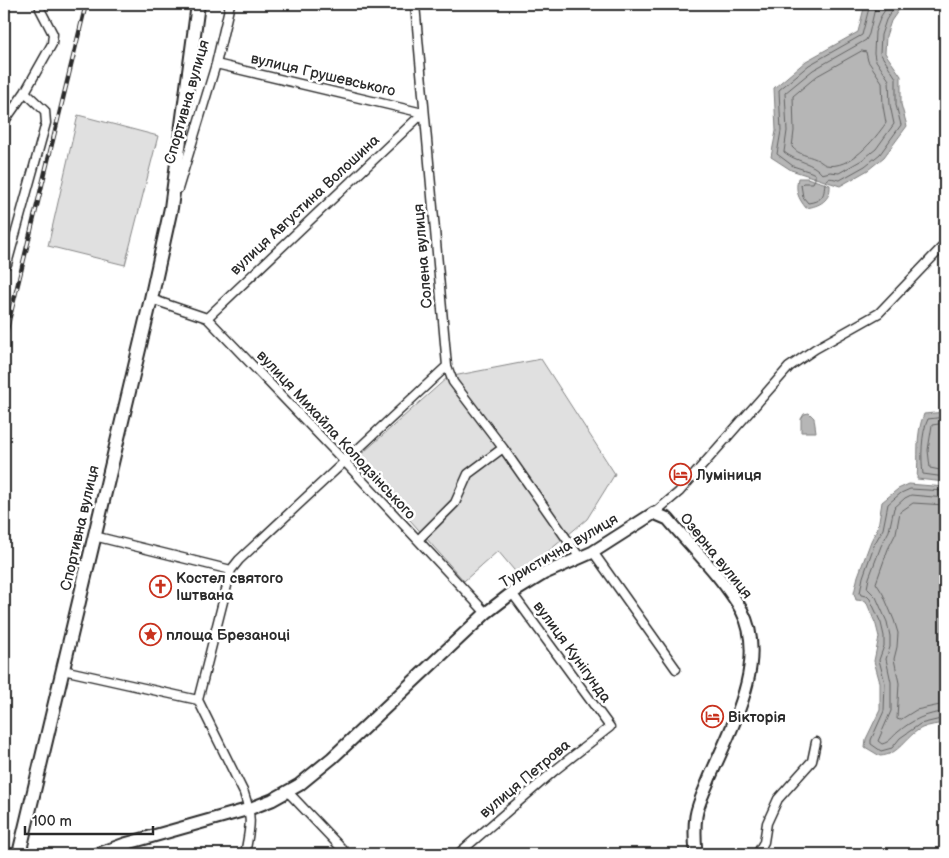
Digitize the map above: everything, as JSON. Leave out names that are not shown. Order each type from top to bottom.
[{"type":"main road","name":"Спортивна вулиця","points":[[19,854],[171,208],[198,4]]},
{"type":"street","points":[[4,122],[25,92],[52,44],[52,34],[40,9],[40,4]]},
{"type":"street","name":"Спортивна вулиця","points":[[171,208],[185,170],[216,64],[230,4]]},
{"type":"street","name":"Солена вулиця","points":[[415,4],[423,113],[447,366]]},
{"type":"street","name":"вулиця Грушевського","points":[[216,64],[423,113]]},
{"type":"street","points":[[4,265],[7,264],[46,123],[44,111],[25,92]]},
{"type":"street","name":"вулиця Августина Волошина","points":[[206,318],[423,113]]},
{"type":"street","name":"Туристична вулиця","points":[[98,854],[125,844],[249,809],[272,800],[299,785],[332,758],[486,613],[512,593],[543,574],[593,552],[654,513],[679,492],[789,366],[879,313],[945,244]]},
{"type":"street","name":"вулиця Михайла Колодзінського","points":[[151,298],[206,318],[486,613]]},
{"type":"street","points":[[245,854],[251,822],[249,809],[244,793],[198,700],[231,570],[239,560],[447,366],[453,382],[503,448],[580,558]]},
{"type":"street","points":[[418,540],[455,503],[468,474],[503,448]]},
{"type":"street","name":"Озерна вулиця","points":[[654,513],[668,519],[729,591],[743,613],[750,638],[751,659],[738,710],[700,800],[694,841],[696,854]]},
{"type":"street","points":[[94,536],[231,570]]},
{"type":"street","points":[[593,552],[676,669]]},
{"type":"street","name":"вулиця Кунігунда","points":[[512,593],[610,726]]},
{"type":"street","points":[[63,670],[198,700]]},
{"type":"street","name":"вулиця Петрова","points":[[458,854],[554,771],[610,726]]},
{"type":"street","points":[[757,854],[764,842],[767,822],[778,800],[812,761],[816,742]]},
{"type":"street","points":[[288,792],[337,850],[347,854]]},
{"type":"shaded area","points":[[78,115],[158,136],[125,265],[48,246]]},
{"type":"shaded area","points":[[541,359],[615,474],[587,519],[519,576],[498,551],[464,581],[356,459],[448,377]]},
{"type":"water","points":[[865,4],[903,4],[891,21],[886,36],[885,53],[901,76],[901,104],[907,126],[884,157],[868,170],[840,186],[791,170],[771,157],[776,131],[774,88],[806,61],[858,32]]},
{"type":"water","points":[[798,178],[807,178],[830,185],[829,195],[820,204],[806,208],[798,194]]},
{"type":"water","points":[[945,412],[945,482],[917,479],[918,438],[924,414]]},
{"type":"water","points":[[809,413],[814,418],[816,432],[801,432],[801,419],[804,414]]},
{"type":"water","points":[[909,484],[945,487],[945,723],[931,725],[916,731],[898,749],[887,755],[880,756],[865,747],[866,739],[880,710],[880,683],[874,661],[879,637],[866,601],[856,600],[854,593],[858,576],[878,527],[882,502],[898,489]]},
{"type":"railway","points":[[4,341],[86,4]]},
{"type":"place","name":"Луміниця","points":[[680,475]]},
{"type":"place","name":"Костел святого Іштвана","points":[[160,587]]},
{"type":"place","name":"площа Брезаноці","points":[[150,635]]},
{"type":"place","name":"Вікторія","points":[[712,717]]}]
